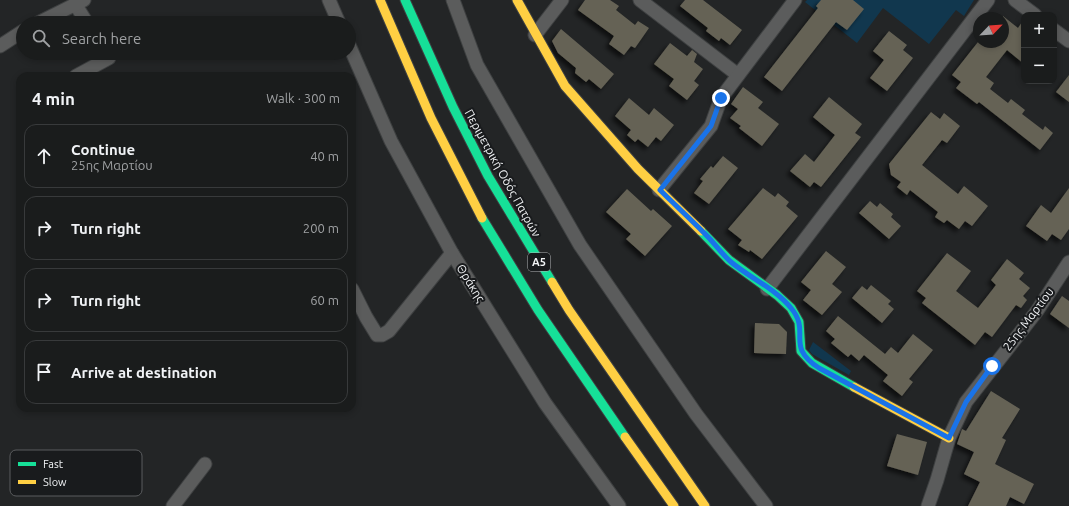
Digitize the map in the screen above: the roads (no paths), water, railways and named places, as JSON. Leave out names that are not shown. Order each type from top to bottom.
[{"type":"main road","name":"Α5","points":[[380,0],[431,118],[465,187],[552,330],[607,413],[674,506]]},
{"type":"main road","name":"Περιμετρική Οδός Πατρών","points":[[405,0],[453,107],[488,176],[525,239],[569,310],[704,506]]},
{"type":"main road","points":[[517,0],[535,35],[565,86],[628,159],[729,260],[785,302],[796,316],[800,329],[799,343],[801,351],[812,363],[949,438]]},
{"type":"street","points":[[329,0],[336,16]]},
{"type":"street","points":[[453,0],[477,65],[580,245],[696,414],[766,506]]},
{"type":"street","points":[[535,35],[562,0]]},
{"type":"street","points":[[640,0],[738,75]]},
{"type":"street","points":[[660,190],[711,126],[721,98],[795,0]]},
{"type":"street","points":[[767,289],[988,0]]},
{"type":"street","points":[[1015,0],[1031,12]]},
{"type":"street","points":[[52,16],[80,2],[85,16]]},
{"type":"street","points":[[1057,32],[1069,41]]},
{"type":"street","points":[[0,46],[16,36]]},
{"type":"street","points":[[83,72],[105,60]]},
{"type":"street","name":"Θράκης","points":[[356,60],[392,141],[452,253],[545,403],[619,506]]},
{"type":"street","points":[[356,297],[372,328],[377,335],[382,335],[389,331],[452,253]]},
{"type":"street","name":"25ης Μαρτίου","points":[[928,506],[949,438],[966,402],[975,387],[1037,311],[1069,262]]},
{"type":"street","points":[[172,506],[205,464]]}]
